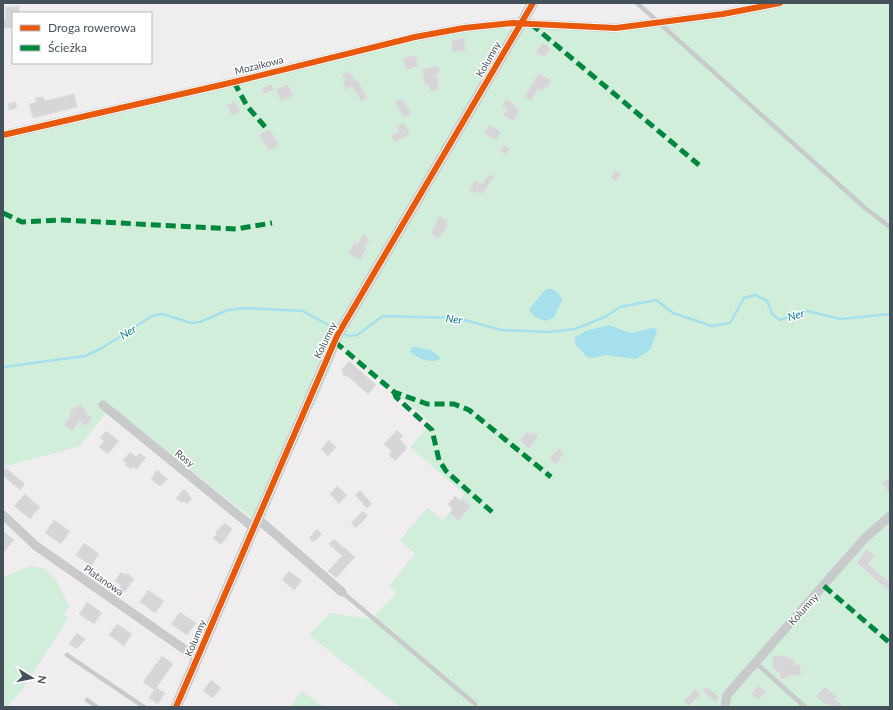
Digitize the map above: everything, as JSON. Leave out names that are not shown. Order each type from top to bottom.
[{"type":"street","name":"Kolumny","points":[[178,706],[197,658],[343,325],[533,3]]},
{"type":"street","name":"Mozaikowa","points":[[3,135],[234,82],[415,37],[503,23],[616,28],[723,14],[780,3]]},
{"type":"street","name":"Rosy","points":[[103,405],[256,523],[342,592]]},
{"type":"street","name":"Platanowa","points":[[3,515],[36,546],[197,658]]},
{"type":"street","name":"Kolumny","points":[[725,707],[727,696],[865,538],[890,516]]},
{"type":"lane","points":[[637,3],[865,208],[890,226]]},
{"type":"lane","points":[[342,592],[475,704]]},
{"type":"lane","points":[[67,655],[144,707]]},
{"type":"lane","points":[[756,663],[805,707]]},
{"type":"lane","points":[[87,700],[97,707]]},
{"type":"green space","points":[[786,3],[890,3],[890,707],[400,707],[309,635],[330,613],[372,619],[396,593],[389,586],[415,554],[400,540],[427,508],[443,520],[464,494],[410,447],[431,423],[340,345],[313,409],[302,400],[254,520],[123,416],[106,413],[80,446],[3,467],[3,137],[402,44],[479,29],[502,28],[508,30],[531,24],[602,29]]},
{"type":"green space","points":[[31,566],[43,568],[56,580],[69,606],[63,614],[69,617],[24,687],[7,707],[3,707],[3,577]]},
{"type":"green space","points":[[302,691],[324,707],[290,707]]},
{"type":"water","points":[[546,289],[552,289],[559,293],[562,300],[554,318],[545,321],[532,314],[529,309]]},
{"type":"water","points":[[609,325],[630,333],[652,328],[655,328],[657,332],[650,350],[636,359],[605,355],[593,358],[587,357],[575,344],[575,338],[585,331]]},
{"type":"water","points":[[413,347],[431,350],[440,357],[439,360],[431,361],[419,358],[410,351]]},
{"type":"building","points":[[19,6],[19,12],[12,12],[12,28],[3,28],[3,18],[6,18],[5,7]]},
{"type":"building","points":[[464,38],[466,50],[453,52],[451,40]]},
{"type":"building","points":[[543,43],[551,49],[544,57],[536,52]]},
{"type":"building","points":[[415,55],[418,66],[406,70],[403,58]]},
{"type":"building","points":[[438,66],[440,73],[436,74],[439,90],[431,91],[428,84],[425,85],[422,69]]},
{"type":"building","points":[[349,71],[355,81],[357,79],[367,97],[361,101],[352,86],[347,90],[343,84],[345,79],[342,75]]},
{"type":"building","points":[[539,73],[551,81],[547,88],[545,87],[542,91],[538,89],[531,101],[524,97]]},
{"type":"building","points":[[272,84],[274,90],[263,94],[262,88]]},
{"type":"building","points":[[288,84],[293,96],[281,101],[276,89]]},
{"type":"building","points":[[74,94],[77,107],[33,118],[29,104],[36,102],[35,98],[43,97],[45,101]]},
{"type":"building","points":[[402,98],[411,113],[404,118],[395,102]]},
{"type":"building","points":[[506,99],[515,105],[514,107],[520,110],[514,121],[503,115],[507,109],[502,106]]},
{"type":"building","points":[[234,101],[240,111],[232,116],[227,105]]},
{"type":"building","points":[[16,102],[17,108],[9,110],[8,104]]},
{"type":"building","points":[[404,123],[410,134],[395,142],[391,136],[399,132],[396,126]]},
{"type":"building","points":[[489,125],[501,132],[496,140],[484,133]]},
{"type":"building","points":[[269,129],[279,145],[269,151],[259,134]]},
{"type":"building","points":[[504,145],[510,149],[506,155],[500,151]]},
{"type":"building","points":[[616,170],[621,174],[616,181],[611,177]]},
{"type":"building","points":[[490,174],[494,177],[482,194],[477,191],[475,194],[469,190],[475,180],[482,184]]},
{"type":"building","points":[[439,216],[448,221],[446,225],[448,226],[438,239],[431,234]]},
{"type":"building","points":[[363,234],[370,239],[360,260],[348,253],[355,242],[358,243]]},
{"type":"building","points":[[349,361],[376,385],[368,394],[349,377],[343,375],[342,369]]},
{"type":"building","points":[[80,404],[86,410],[84,412],[92,418],[86,426],[80,421],[72,431],[64,425],[71,415],[69,413],[75,406],[77,408]]},
{"type":"building","points":[[397,430],[403,436],[400,439],[407,448],[395,461],[389,455],[392,451],[384,444]]},
{"type":"building","points":[[106,431],[119,441],[108,454],[99,447],[104,441],[100,438]]},
{"type":"building","points":[[528,431],[531,434],[533,432],[538,436],[529,449],[520,440]]},
{"type":"building","points":[[329,440],[336,447],[328,456],[321,449]]},
{"type":"building","points":[[559,448],[564,453],[556,465],[549,459]]},
{"type":"building","points":[[130,452],[136,457],[140,453],[146,458],[136,470],[133,467],[131,469],[125,465],[127,463],[123,460]]},
{"type":"building","points":[[6,468],[25,484],[20,490],[3,476],[3,471]]},
{"type":"building","points":[[157,470],[168,479],[160,486],[151,479]]},
{"type":"building","points":[[890,477],[890,494],[882,483]]},
{"type":"building","points":[[337,486],[347,495],[339,504],[330,494]]},
{"type":"building","points":[[184,489],[192,498],[187,504],[184,501],[182,503],[176,498]]},
{"type":"building","points":[[360,490],[372,504],[367,508],[355,495]]},
{"type":"building","points":[[25,494],[40,507],[30,519],[14,506]]},
{"type":"building","points":[[455,496],[461,501],[463,499],[471,506],[458,521],[450,513],[453,510],[448,504]]},
{"type":"building","points":[[363,511],[368,516],[356,528],[351,523]]},
{"type":"building","points":[[54,520],[70,531],[61,544],[45,533]]},
{"type":"building","points":[[225,523],[232,529],[221,545],[213,538],[217,534],[215,532]]},
{"type":"building","points":[[317,529],[322,534],[314,542],[309,538]]},
{"type":"building","points":[[3,531],[14,540],[3,553]]},
{"type":"building","points":[[334,539],[355,557],[336,578],[328,571],[342,556],[329,544]]},
{"type":"building","points":[[84,543],[99,554],[91,566],[76,555]]},
{"type":"building","points":[[866,549],[875,556],[868,564],[890,583],[890,592],[857,563]]},
{"type":"building","points":[[289,571],[302,581],[294,590],[282,580]]},
{"type":"building","points":[[121,572],[126,575],[127,573],[134,579],[124,593],[118,589],[121,585],[115,581]]},
{"type":"building","points":[[148,590],[164,601],[155,613],[140,602]]},
{"type":"building","points":[[87,602],[102,613],[94,624],[79,614]]},
{"type":"building","points":[[180,612],[196,623],[187,635],[171,624]]},
{"type":"building","points":[[117,624],[132,634],[124,646],[109,635]]},
{"type":"building","points":[[77,633],[85,639],[77,649],[69,644]]},
{"type":"building","points":[[162,656],[173,664],[156,688],[165,693],[158,704],[149,698],[154,690],[143,682]]},
{"type":"building","points":[[772,656],[787,656],[787,658],[794,658],[794,665],[800,664],[801,675],[787,676],[787,678],[780,679],[780,673],[773,669]]},
{"type":"building","points":[[211,680],[221,688],[213,698],[203,691]]},
{"type":"building","points":[[758,686],[766,691],[758,700],[751,694]]},
{"type":"building","points":[[707,687],[719,697],[715,702],[703,691]]},
{"type":"building","points":[[825,687],[837,697],[835,699],[844,707],[833,707],[826,703],[825,704],[816,696]]},
{"type":"building","points":[[695,689],[700,695],[689,706],[684,701]]},
{"type":"waterway","name":"Ner","points":[[343,333],[348,336],[357,335],[383,316],[457,318],[501,330],[549,332],[575,329],[605,317],[620,307],[656,300],[673,313],[712,326],[730,323],[744,298],[756,295],[767,301],[773,315],[780,320],[807,311],[840,319],[890,314]]},
{"type":"waterway","name":"Ner","points":[[3,367],[85,356],[102,348],[152,316],[163,314],[191,323],[200,322],[228,310],[244,308],[303,311],[337,330]]},
{"type":"marked path","points":[[531,24],[699,165]]},
{"type":"marked path","points":[[234,82],[247,106],[266,128]]},
{"type":"marked path","points":[[3,213],[22,222],[60,220],[236,229],[272,223]]},
{"type":"marked path","points":[[335,342],[394,392],[427,404],[454,404],[469,410],[551,477]]},
{"type":"marked path","points":[[394,392],[396,397],[432,430],[439,460],[446,471],[492,512]]},
{"type":"marked path","points":[[824,586],[890,643]]},
{"type":"cycle path","points":[[176,707],[337,336],[533,3]]},
{"type":"cycle path","points":[[3,135],[234,82],[415,37],[464,28],[512,23],[616,28],[723,14],[780,3]]}]
